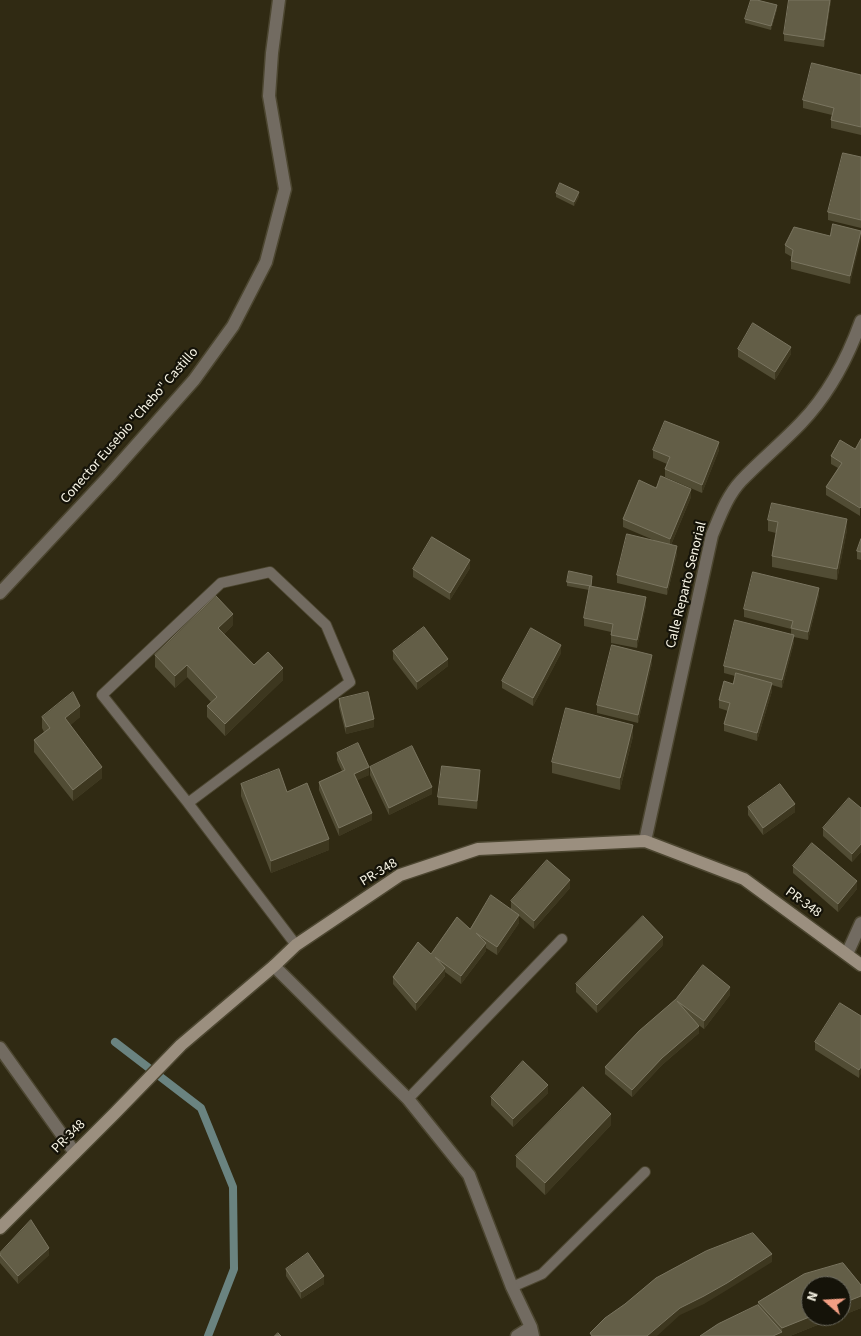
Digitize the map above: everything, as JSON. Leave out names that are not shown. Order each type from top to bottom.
[{"type":"street","name":"Conector Eusebio \"Chebo\" Castillo","points":[[0,593],[109,476],[194,380],[233,326],[266,262],[285,189],[269,96],[279,0]]},
{"type":"street","name":"Calle Reparto Senorial","points":[[645,841],[712,535],[719,517],[740,482],[803,422],[826,391],[853,343],[861,321]]},
{"type":"street","name":"PR-348","points":[[0,1228],[115,1114],[181,1045],[296,945],[400,875],[478,849],[645,841],[744,879],[861,965]]},
{"type":"street","points":[[847,954],[861,924]]},
{"type":"street","points":[[274,966],[408,1099],[469,1174],[512,1287],[532,1332],[517,1336]]},
{"type":"street","points":[[0,1048],[75,1153]]},
{"type":"lane","points":[[188,804],[350,682],[326,625],[270,572],[221,583],[102,695],[296,945]]},
{"type":"lane","points":[[408,1099],[562,939]]},
{"type":"lane","points":[[512,1287],[542,1274],[645,1172]]},
{"type":"building","points":[[751,0],[777,5],[771,26],[745,19]]},
{"type":"building","points":[[789,0],[830,0],[824,40],[784,34]]},
{"type":"building","points":[[812,63],[861,75],[861,127],[831,120],[834,108],[803,100]]},
{"type":"building","points":[[843,153],[861,157],[861,220],[828,212]]},
{"type":"building","points":[[560,183],[579,192],[574,202],[556,193]]},
{"type":"building","points":[[833,224],[861,231],[850,276],[791,261],[793,250],[785,245],[794,227],[830,236]]},
{"type":"building","points":[[753,323],[791,347],[775,372],[738,349]]},
{"type":"building","points":[[665,421],[719,442],[702,485],[665,469],[670,457],[653,450]]},
{"type":"building","points":[[861,439],[860,508],[826,487],[842,463],[831,456],[840,440],[855,449]]},
{"type":"building","points":[[661,476],[691,489],[670,539],[623,519],[639,480],[656,488]]},
{"type":"building","points":[[772,503],[847,519],[837,569],[772,556],[778,522],[768,520]]},
{"type":"building","points":[[627,534],[677,546],[667,588],[617,575]]},
{"type":"building","points":[[432,537],[470,560],[450,593],[413,569]]},
{"type":"building","points":[[861,539],[861,552],[857,551]]},
{"type":"building","points":[[569,571],[592,576],[591,586],[567,582]]},
{"type":"building","points":[[753,572],[819,588],[808,632],[791,628],[793,621],[744,609]]},
{"type":"building","points":[[590,586],[646,597],[637,640],[611,635],[613,624],[584,618]]},
{"type":"building","points":[[216,596],[233,614],[218,628],[254,665],[268,652],[283,668],[225,724],[207,706],[217,697],[187,665],[175,676],[155,655]]},
{"type":"building","points":[[735,620],[794,635],[782,680],[724,666]]},
{"type":"building","points":[[424,627],[448,659],[417,682],[393,651]]},
{"type":"building","points":[[531,628],[561,645],[533,698],[502,681]]},
{"type":"building","points":[[612,645],[652,655],[638,715],[597,705]]},
{"type":"building","points":[[736,673],[772,683],[757,733],[724,724],[730,703],[719,700],[724,681],[733,684]]},
{"type":"building","points":[[73,692],[80,706],[65,718],[102,767],[73,790],[34,740],[50,728],[42,717]]},
{"type":"building","points":[[368,692],[374,719],[346,727],[339,699]]},
{"type":"building","points":[[566,708],[633,725],[620,778],[552,762]]},
{"type":"building","points":[[358,743],[369,767],[354,774],[372,813],[339,828],[319,782],[345,770],[337,753]]},
{"type":"building","points":[[412,746],[432,787],[389,808],[370,767]]},
{"type":"building","points":[[442,766],[480,770],[477,801],[438,797]]},
{"type":"building","points":[[279,769],[287,792],[307,783],[329,839],[271,861],[241,784]]},
{"type":"building","points":[[780,784],[795,804],[763,828],[748,807]]},
{"type":"building","points":[[849,798],[861,808],[861,844],[852,854],[823,828]]},
{"type":"building","points":[[812,843],[857,881],[838,904],[793,866]]},
{"type":"building","points":[[547,860],[570,880],[534,921],[511,901]]},
{"type":"building","points":[[491,895],[519,915],[497,947],[476,933],[486,943],[461,976],[435,957],[445,968],[416,1003],[393,977],[418,942],[431,954],[457,917],[470,929]]},
{"type":"building","points":[[643,916],[663,937],[597,1005],[576,984]]},
{"type":"building","points":[[703,965],[730,987],[704,1021],[677,1001],[699,1026],[662,1058],[632,1090],[605,1067],[639,1031],[676,999]]},
{"type":"building","points":[[840,1003],[861,1016],[861,1067],[859,1070],[815,1042]]},
{"type":"building","points":[[523,1061],[548,1085],[513,1119],[491,1097]]},
{"type":"building","points":[[583,1087],[611,1114],[545,1183],[516,1156]]},
{"type":"building","points":[[31,1220],[49,1248],[18,1276],[0,1253]]},
{"type":"building","points":[[753,1233],[772,1254],[727,1283],[680,1308],[647,1336],[592,1336],[590,1333],[605,1318],[656,1278],[706,1251]]},
{"type":"building","points":[[308,1253],[324,1276],[301,1292],[286,1269]]},
{"type":"building","points":[[843,1263],[861,1285],[861,1296],[851,1300],[851,1276],[801,1276],[801,1320],[782,1328],[758,1302],[804,1274]]},
{"type":"building","points":[[758,1305],[782,1332],[773,1336],[700,1336],[718,1324]]},
{"type":"waterway","points":[[115,1042],[201,1108],[233,1187],[234,1269],[208,1336]]}]
